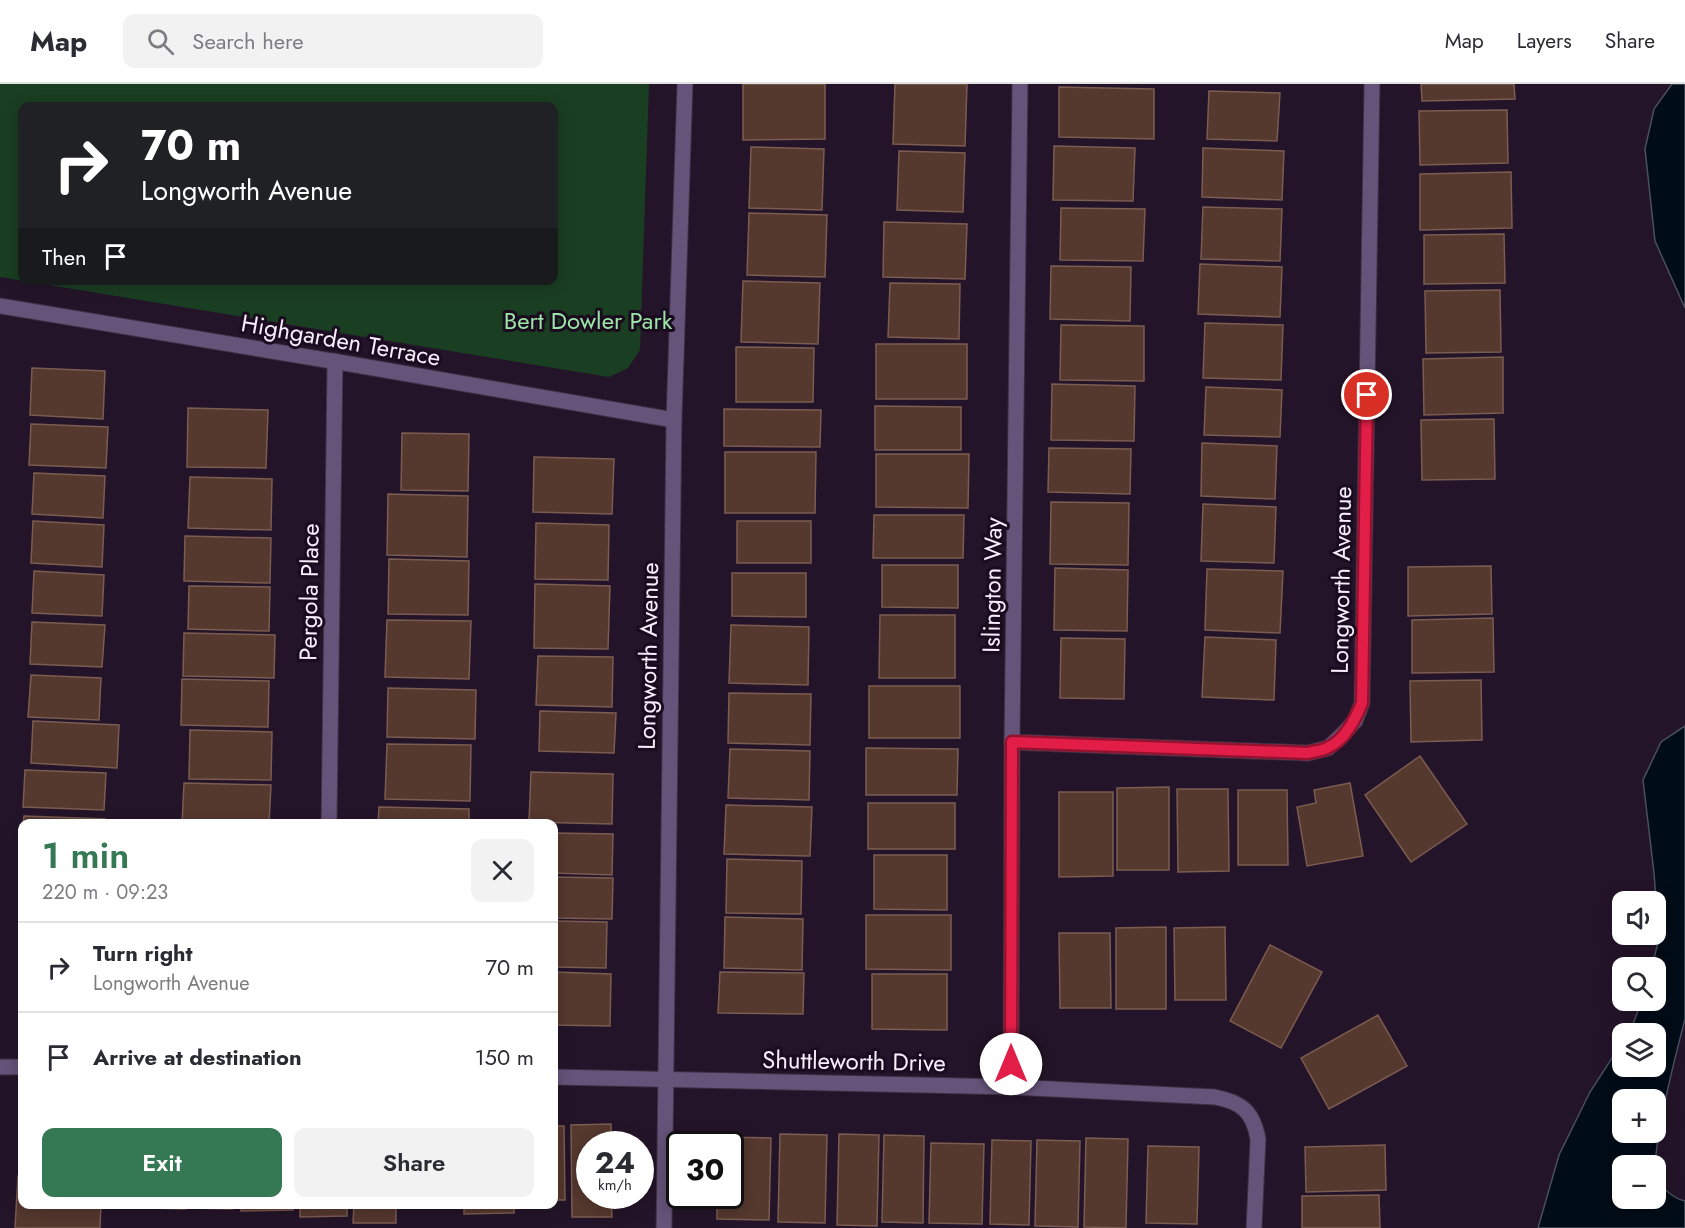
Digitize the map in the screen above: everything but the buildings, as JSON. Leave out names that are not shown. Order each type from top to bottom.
[{"type":"street","name":"Longworth Avenue","points":[[664,1228],[674,420],[685,84]]},
{"type":"street","name":"Islington Way","points":[[1011,1087],[1012,742],[1020,84]]},
{"type":"street","name":"Longworth Avenue","points":[[1012,742],[1308,753],[1328,748],[1355,721],[1362,703],[1372,84]]},
{"type":"street","name":"Highgarden Terrace","points":[[0,306],[674,420]]},
{"type":"street","name":"Pergola Place","points":[[329,819],[335,361]]},
{"type":"street","points":[[0,1067],[18,1067]]},
{"type":"street","name":"Shuttleworth Drive","points":[[558,1077],[1011,1087],[1215,1097],[1233,1101],[1248,1112],[1255,1126],[1258,1139],[1254,1228]]},
{"type":"green space","name":"Bert Dowler Park","points":[[0,84],[649,84],[640,350],[628,368],[609,377],[49,285],[558,285],[558,102],[18,102],[18,280],[0,277]]},
{"type":"shaded area","points":[[1672,84],[1685,84],[1685,308],[1655,241],[1645,149],[1654,109]]},
{"type":"shaded area","points":[[1685,726],[1685,1019],[1666,1097],[1666,1089],[1612,1089],[1612,1143],[1658,1143],[1656,1155],[1612,1155],[1612,1209],[1666,1209],[1666,1191],[1685,1201],[1685,1228],[1538,1228],[1559,1155],[1590,1092],[1612,1058],[1612,1077],[1666,1077],[1666,1023],[1633,1023],[1638,1011],[1666,1011],[1666,957],[1654,957],[1657,945],[1666,945],[1666,891],[1655,891],[1643,780],[1661,742]]},
{"type":"route","points":[[1011,1064],[1012,742],[1308,753],[1328,748],[1342,735],[1355,721],[1362,703],[1367,395]]}]
